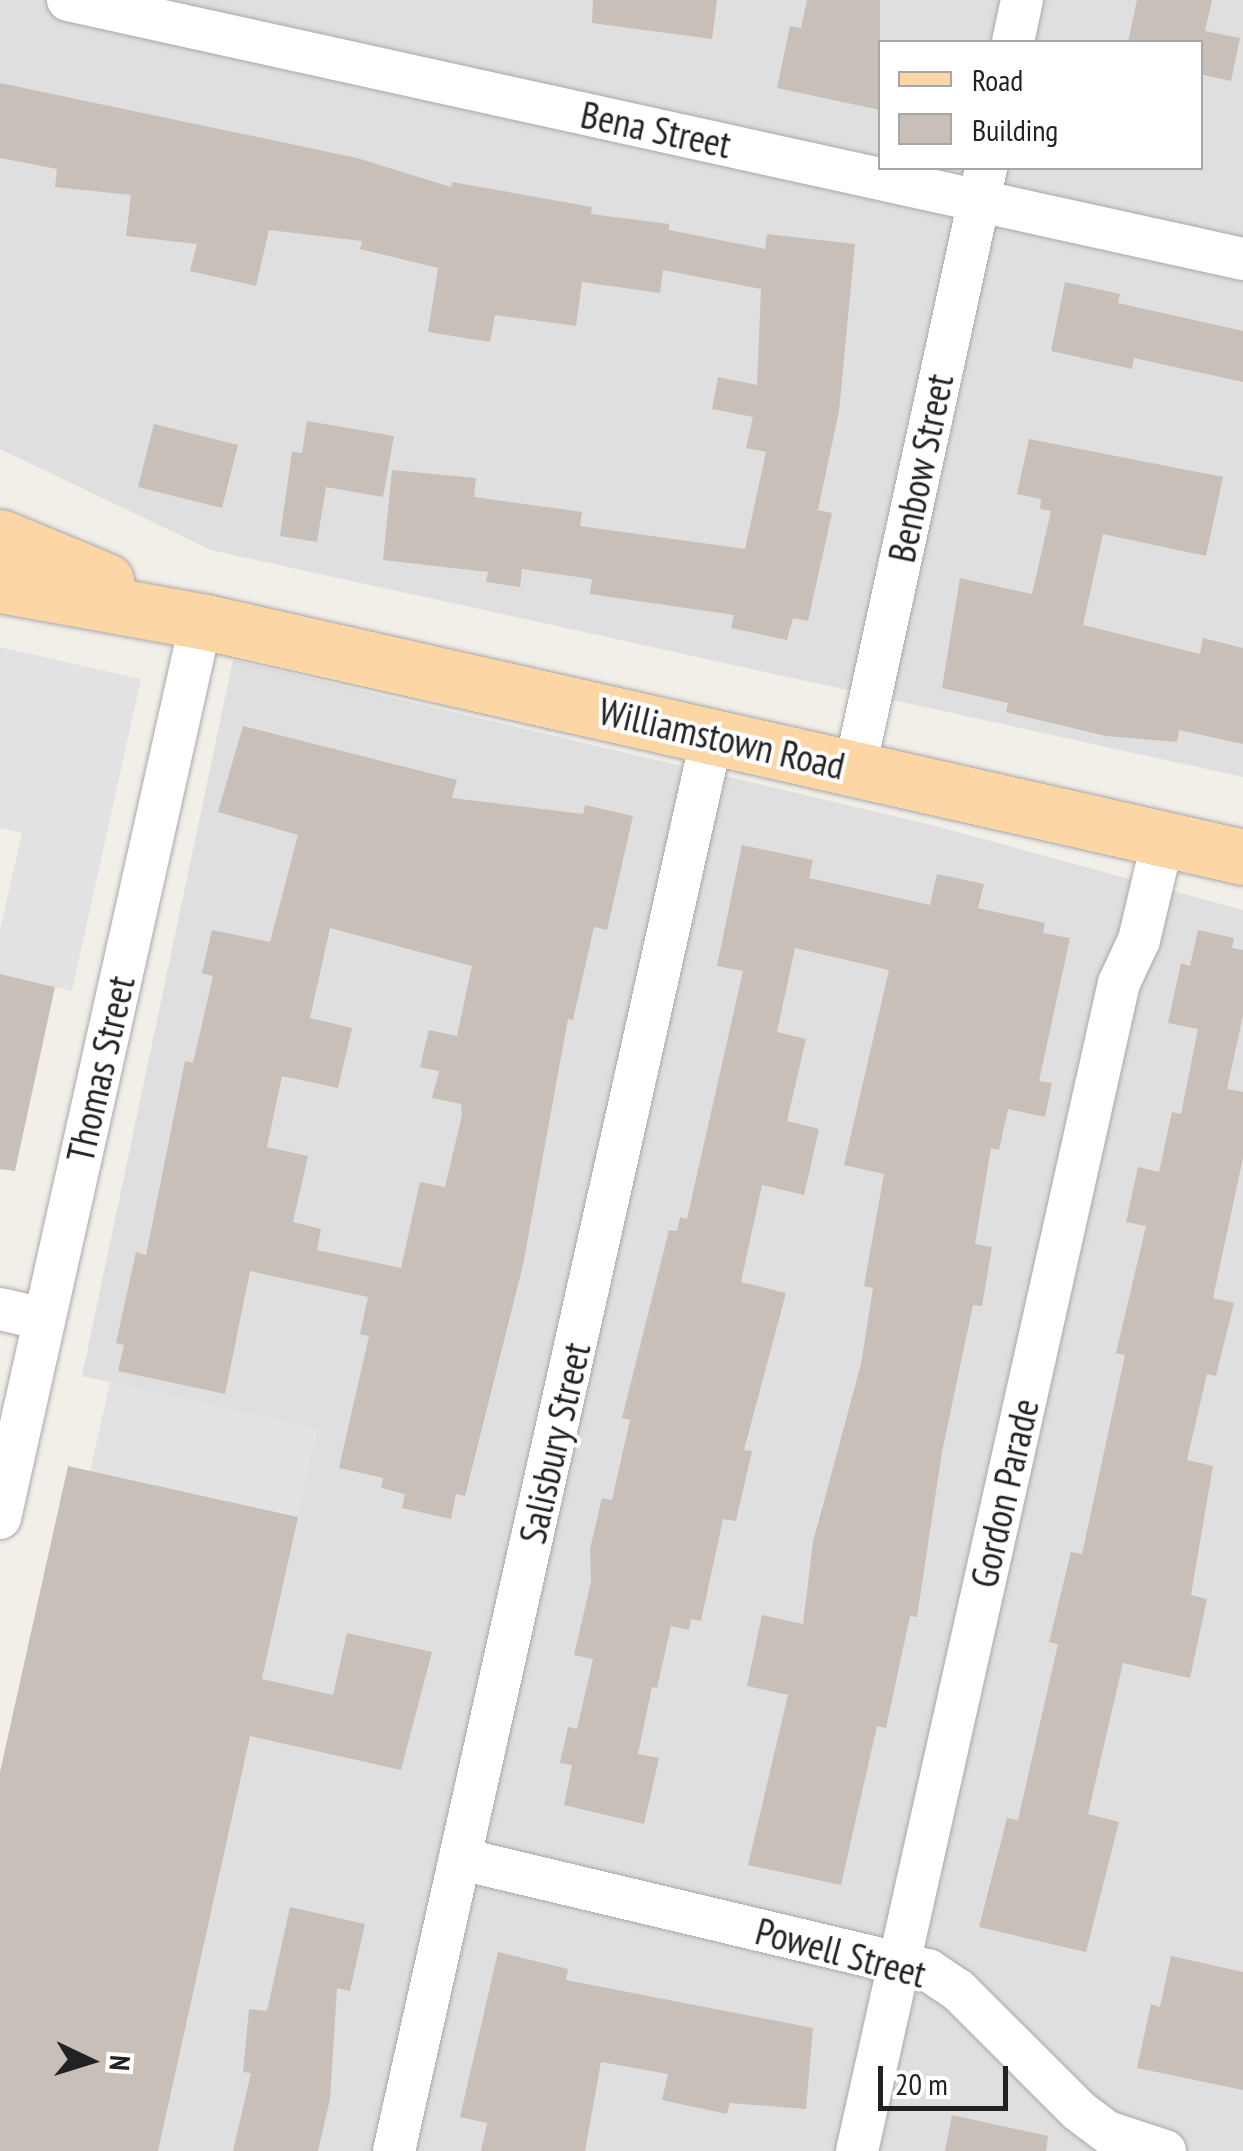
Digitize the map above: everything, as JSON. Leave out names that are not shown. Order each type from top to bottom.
[{"type":"main road","name":"Williamstown Road","points":[[0,537],[201,621]]},
{"type":"main road","name":"Williamstown Road","points":[[0,585],[201,621],[1243,857]]},
{"type":"street","name":"Bena Street","points":[[68,0],[878,163]]},
{"type":"street","points":[[1013,40],[1022,0]]},
{"type":"street","name":"Bena Street","points":[[913,170],[983,184],[1243,259]]},
{"type":"street","name":"Benbow Street","points":[[855,768],[983,184]]},
{"type":"street","name":"Thomas Street","points":[[0,1518],[201,621]]},
{"type":"street","name":"Salisbury Street","points":[[394,2151],[712,736]]},
{"type":"street","name":"Gordon Parade","points":[[858,2151],[1119,983],[1139,940],[1163,839]]},
{"type":"street","points":[[0,1309],[44,1319]]},
{"type":"street","name":"Powell Street","points":[[461,1859],[900,1960],[958,1990],[1107,2132],[1165,2151]]},
{"type":"shaded area","points":[[0,0],[1243,0],[1243,777],[211,550],[0,449]]},
{"type":"shaded area","points":[[0,647],[141,679],[72,991],[0,974],[0,930],[22,833],[0,828]]},
{"type":"shaded area","points":[[233,660],[932,825],[1243,910],[1243,2151],[158,2151],[317,1429],[82,1376]]},
{"type":"shaded area","points":[[110,1382],[317,1428],[298,1517],[90,1471]]},
{"type":"building","points":[[593,0],[717,0],[712,39],[592,23]]},
{"type":"building","points":[[807,0],[880,0],[878,110],[777,88],[790,26],[801,28]]},
{"type":"building","points":[[1137,0],[1212,0],[1205,31],[1240,38],[1231,81],[1203,75],[1203,40],[1128,40]]},
{"type":"building","points":[[0,83],[357,158],[451,187],[452,182],[592,207],[591,214],[669,224],[669,230],[765,249],[767,234],[855,244],[839,411],[818,510],[832,513],[808,621],[793,618],[787,640],[731,628],[734,615],[590,594],[592,579],[522,569],[520,587],[486,582],[488,572],[383,560],[392,470],[476,478],[474,497],[582,512],[580,526],[745,549],[766,452],[746,448],[753,417],[712,409],[718,377],[757,385],[761,289],[663,270],[660,293],[582,282],[576,326],[495,315],[490,342],[428,332],[438,268],[360,249],[362,241],[269,230],[256,286],[190,271],[197,244],[126,236],[131,195],[55,187],[57,169],[0,158]]},
{"type":"building","points":[[1065,282],[1120,294],[1118,303],[1243,331],[1243,382],[1134,358],[1132,369],[1051,351]]},
{"type":"building","points":[[307,421],[394,436],[383,497],[326,487],[317,542],[280,536],[292,452],[302,453]]},
{"type":"building","points":[[154,424],[238,445],[222,508],[138,487]]},
{"type":"building","points":[[1029,439],[1223,477],[1206,556],[1103,534],[1083,625],[1200,654],[1203,638],[1243,648],[1243,744],[1179,730],[1177,742],[1106,736],[1006,712],[1008,703],[942,688],[960,578],[1032,594],[1051,511],[1040,509],[1041,499],[1017,494]]},
{"type":"building","points":[[243,726],[457,780],[452,798],[583,814],[585,805],[633,816],[607,930],[594,927],[573,1020],[568,1019],[523,1265],[465,1496],[456,1494],[451,1519],[402,1508],[405,1494],[381,1488],[383,1478],[339,1468],[369,1336],[360,1334],[368,1297],[250,1271],[225,1394],[118,1371],[124,1345],[116,1343],[136,1252],[146,1255],[185,1061],[193,1063],[213,976],[202,973],[212,930],[270,942],[298,835],[218,812]],"holes":[[[330,928],[472,966],[457,1036],[429,1030],[420,1067],[439,1071],[432,1098],[461,1104],[462,1115],[445,1187],[420,1182],[401,1268],[317,1250],[321,1229],[293,1222],[308,1156],[267,1147],[282,1076],[338,1088],[352,1028],[310,1018]]]},
{"type":"building","points":[[742,845],[813,860],[809,878],[930,905],[937,874],[984,884],[978,908],[1045,923],[1043,933],[1070,938],[1039,1081],[1052,1083],[1045,1117],[1008,1109],[999,1150],[991,1148],[975,1244],[992,1247],[982,1306],[973,1305],[942,1452],[917,1617],[910,1616],[886,1728],[877,1726],[841,1885],[748,1865],[788,1695],[747,1686],[762,1615],[803,1624],[813,1542],[861,1364],[873,1288],[864,1286],[884,1174],[844,1165],[889,970],[795,948],[777,1032],[806,1039],[787,1121],[819,1129],[804,1195],[762,1185],[741,1282],[786,1293],[744,1450],[752,1451],[736,1521],[723,1519],[701,1621],[691,1619],[689,1630],[671,1626],[657,1688],[652,1687],[638,1754],[659,1758],[644,1824],[564,1805],[572,1765],[560,1763],[568,1727],[577,1729],[593,1659],[574,1655],[591,1582],[590,1549],[602,1498],[612,1500],[630,1420],[622,1418],[669,1230],[677,1231],[680,1217],[687,1219],[743,971],[717,966]]},
{"type":"building","points":[[1198,930],[1234,938],[1232,948],[1243,950],[1243,1015],[1227,1089],[1243,1092],[1243,1158],[1213,1298],[1234,1303],[1216,1376],[1207,1374],[1187,1460],[1213,1466],[1191,1595],[1207,1599],[1190,1678],[1123,1663],[1088,1814],[1119,1822],[1086,1952],[979,1927],[1007,1818],[1018,1820],[1058,1644],[1049,1642],[1071,1552],[1082,1554],[1125,1355],[1116,1353],[1146,1226],[1126,1222],[1138,1167],[1159,1172],[1172,1112],[1181,1114],[1198,1029],[1168,1023],[1181,963],[1190,966]]},
{"type":"building","points":[[0,974],[55,987],[15,1171],[0,1169]]},
{"type":"building","points":[[68,1466],[298,1517],[262,1679],[333,1695],[347,1633],[432,1652],[401,1770],[250,1736],[158,2151],[0,2151],[0,1772]]},
{"type":"building","points":[[290,1907],[365,1924],[350,1991],[337,1988],[330,2099],[318,2151],[233,2151],[251,2073],[243,2072],[249,2009],[267,2011]]},
{"type":"building","points":[[498,1952],[568,1969],[566,1980],[813,2028],[806,2109],[730,2103],[727,2114],[662,2100],[668,2074],[601,2062],[585,2151],[481,2151],[487,2123],[460,2117]]},
{"type":"building","points":[[1171,1956],[1243,1972],[1243,2090],[1137,2068],[1151,2004],[1160,2007]]},
{"type":"building","points":[[952,2115],[1048,2136],[1046,2151],[945,2151]]}]
